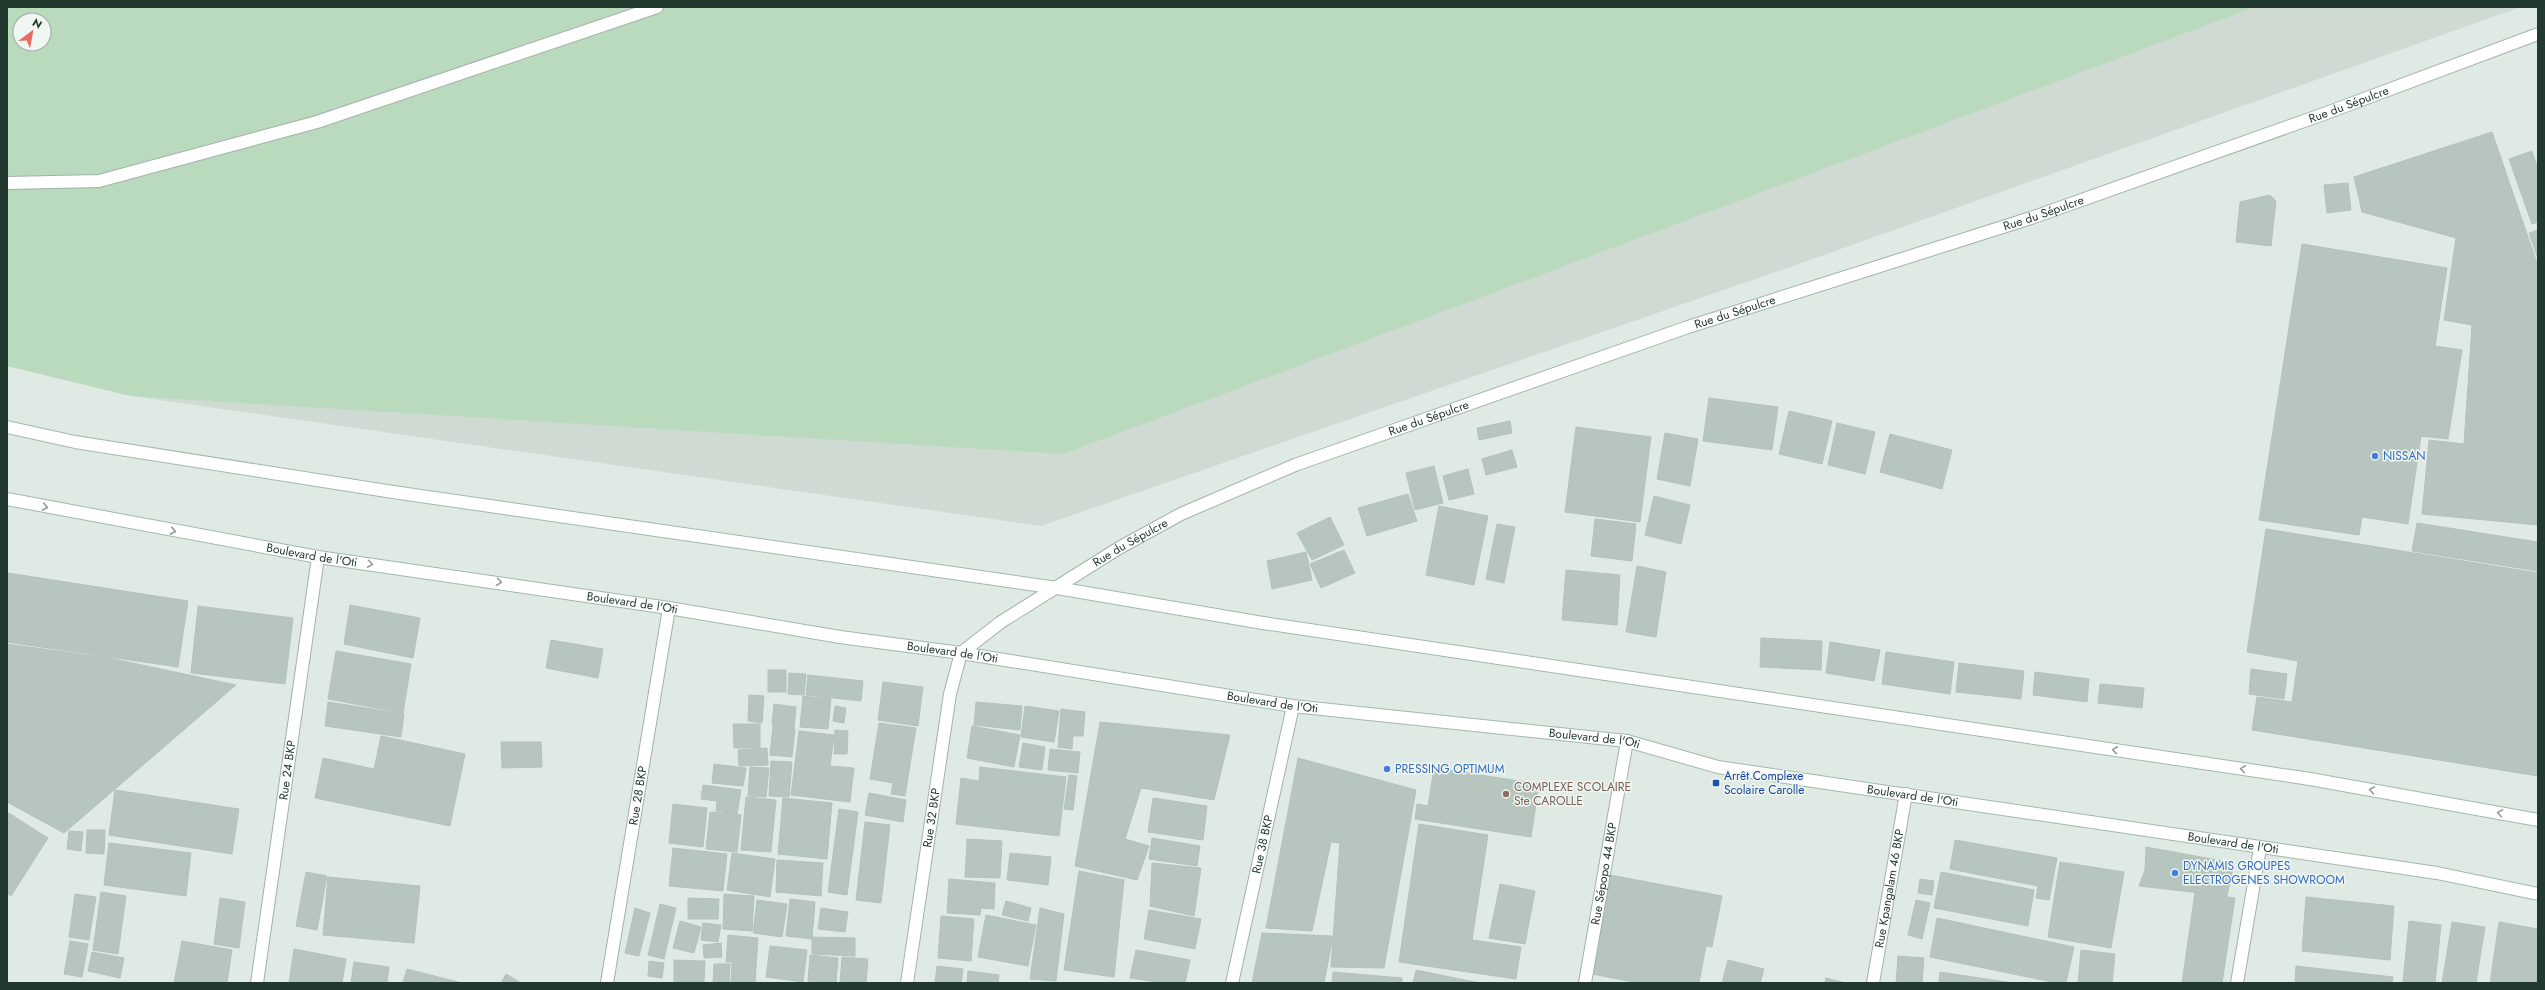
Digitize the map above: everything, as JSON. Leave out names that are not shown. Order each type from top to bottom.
[{"type":"main road","points":[[7,183],[99,181],[317,122],[657,7]]},
{"type":"main road","name":"Rue du Sépulcre","points":[[962,653],[1001,622],[1119,548],[1181,514],[1295,465],[1688,327],[2039,215],[2538,34]]},
{"type":"main road","points":[[7,427],[75,442],[393,492],[1057,588],[1263,623],[2310,779],[2538,820]]},
{"type":"main road","name":"Boulevard de l'Oti","points":[[7,499],[318,557],[669,608],[840,637],[962,653],[1293,706],[1627,741],[1718,767],[2437,873],[2538,894]]},
{"type":"main road","name":"Rue 24 BKP","points":[[257,983],[318,557]]},
{"type":"main road","name":"Rue 28 BKP","points":[[607,983],[669,608]]},
{"type":"main road","name":"Rue 32 BKP","points":[[907,983],[950,694],[962,653]]},
{"type":"main road","name":"Rue 38 BKP","points":[[1232,983],[1293,706]]},
{"type":"main road","name":"Rue Sépopo 44 BKP","points":[[1585,983],[1627,741]]},
{"type":"main road","name":"Rue Kpangalam 46 BKP","points":[[1873,983],[1906,794]]},
{"type":"main road","points":[[2237,983],[2260,848]]},
{"type":"shaded area","points":[[7,7],[2521,7],[1790,267],[1041,526],[131,396],[7,366]]},
{"type":"green space","points":[[7,7],[2255,7],[1063,454],[131,396],[7,366]]},
{"type":"building","points":[[2492,132],[2538,266],[2538,525],[2422,514],[2429,440],[2464,444],[2472,325],[2444,320],[2456,238],[2362,212],[2354,177]]},
{"type":"building","points":[[2532,151],[2538,169],[2538,222],[2532,224],[2509,159]]},
{"type":"building","points":[[2348,183],[2351,210],[2327,213],[2324,185]]},
{"type":"building","points":[[2270,195],[2276,201],[2271,246],[2236,242],[2240,202]]},
{"type":"building","points":[[2538,230],[2538,259],[2529,233]]},
{"type":"building","points":[[2302,244],[2447,268],[2435,346],[2462,350],[2448,439],[2421,436],[2408,524],[2362,517],[2359,535],[2259,520]]},
{"type":"building","points":[[1709,398],[1778,407],[1772,450],[1703,441]]},
{"type":"building","points":[[1789,411],[1832,421],[1822,464],[1779,454]]},
{"type":"building","points":[[1510,421],[1512,433],[1479,440],[1477,428]]},
{"type":"building","points":[[1837,423],[1875,432],[1865,474],[1828,465]]},
{"type":"building","points":[[1576,427],[1651,437],[1640,522],[1565,512]]},
{"type":"building","points":[[1665,433],[1698,439],[1690,486],[1657,479]]},
{"type":"building","points":[[1890,434],[1952,450],[1942,489],[1880,472]]},
{"type":"building","points":[[1512,450],[1517,467],[1486,475],[1482,459]]},
{"type":"building","points":[[1434,466],[1443,503],[1415,510],[1406,473]]},
{"type":"building","points":[[1468,469],[1474,494],[1449,500],[1443,476]]},
{"type":"building","points":[[1408,494],[1417,521],[1367,536],[1358,508]]},
{"type":"building","points":[[1654,496],[1690,505],[1681,544],[1645,535]]},
{"type":"building","points":[[1439,506],[1488,516],[1474,585],[1426,575]]},
{"type":"building","points":[[1330,517],[1344,545],[1312,560],[1297,533]]},
{"type":"building","points":[[1595,519],[1636,524],[1632,561],[1591,556]]},
{"type":"building","points":[[2417,523],[2538,542],[2538,571],[2412,551]]},
{"type":"building","points":[[1497,524],[1515,527],[1504,583],[1486,579]]},
{"type":"building","points":[[2266,529],[2538,573],[2538,776],[2252,730],[2257,697],[2292,702],[2298,661],[2247,652]]},
{"type":"building","points":[[1344,550],[1355,573],[1321,588],[1310,564]]},
{"type":"building","points":[[1306,552],[1312,580],[1272,589],[1267,561]]},
{"type":"building","points":[[1637,566],[1666,572],[1656,637],[1626,632]]},
{"type":"building","points":[[1566,570],[1620,575],[1617,625],[1562,620]]},
{"type":"building","points":[[8,573],[188,601],[178,667],[7,642]]},
{"type":"building","points":[[350,605],[420,618],[413,658],[344,644]]},
{"type":"building","points":[[198,606],[293,618],[285,684],[191,673]]},
{"type":"building","points":[[1761,638],[1822,641],[1821,670],[1760,667]]},
{"type":"building","points":[[551,640],[603,649],[598,678],[546,668]]},
{"type":"building","points":[[1830,642],[1880,650],[1874,681],[1826,673]]},
{"type":"building","points":[[7,644],[109,658],[236,685],[64,833],[7,802]]},
{"type":"building","points":[[336,651],[411,664],[403,713],[328,699]]},
{"type":"building","points":[[1886,652],[1954,662],[1950,694],[1882,684]]},
{"type":"building","points":[[1959,663],[2024,671],[2021,699],[1956,692]]},
{"type":"building","points":[[2251,669],[2287,674],[2284,699],[2249,694]]},
{"type":"building","points":[[768,670],[786,670],[786,692],[768,692]]},
{"type":"building","points":[[2035,672],[2089,679],[2087,702],[2033,695]]},
{"type":"building","points":[[789,673],[806,674],[804,695],[788,694]]},
{"type":"building","points":[[808,675],[863,681],[861,701],[806,695]]},
{"type":"building","points":[[883,682],[923,687],[918,726],[878,720]]},
{"type":"building","points":[[2100,684],[2144,688],[2142,708],[2098,703]]},
{"type":"building","points":[[749,695],[764,696],[762,723],[748,721]]},
{"type":"building","points":[[803,696],[831,699],[828,729],[800,727]]},
{"type":"building","points":[[328,702],[404,714],[401,737],[325,726]]},
{"type":"building","points":[[976,702],[1022,706],[1020,730],[974,725]]},
{"type":"building","points":[[774,704],[796,707],[794,728],[772,725]]},
{"type":"building","points":[[835,706],[846,708],[844,723],[833,721]]},
{"type":"building","points":[[1025,706],[1059,711],[1054,742],[1021,737]]},
{"type":"building","points":[[1061,709],[1085,712],[1083,736],[1073,736],[1072,749],[1058,747]]},
{"type":"building","points":[[1100,722],[1230,735],[1214,800],[1141,788],[1125,839],[1149,846],[1137,880],[1075,866]]},
{"type":"building","points":[[879,723],[916,728],[905,796],[891,794],[893,783],[870,779]]},
{"type":"building","points":[[733,724],[760,724],[760,748],[734,748]]},
{"type":"building","points":[[773,726],[795,729],[792,757],[770,755]]},
{"type":"building","points":[[972,726],[1020,735],[1014,767],[967,758]]},
{"type":"building","points":[[835,730],[848,731],[847,754],[834,754]]},
{"type":"building","points":[[799,731],[834,735],[830,766],[854,768],[850,802],[791,795]]},
{"type":"building","points":[[381,736],[465,754],[450,826],[315,798],[323,758],[374,769]]},
{"type":"building","points":[[501,742],[541,742],[542,767],[502,768]]},
{"type":"building","points":[[1023,743],[1045,747],[1042,770],[1019,767]]},
{"type":"building","points":[[767,748],[768,765],[739,766],[738,750]]},
{"type":"building","points":[[1050,749],[1080,752],[1078,773],[1048,770]]},
{"type":"building","points":[[1298,758],[1416,790],[1384,968],[1331,967],[1340,843],[1331,842],[1312,931],[1266,928]]},
{"type":"building","points":[[771,761],[792,762],[789,797],[769,796]]},
{"type":"building","points":[[714,764],[746,768],[743,786],[712,783]]},
{"type":"building","points":[[750,767],[769,768],[766,797],[748,796]]},
{"type":"building","points":[[980,767],[1066,777],[1059,836],[956,824],[961,778],[979,781]]},
{"type":"building","points":[[1434,768],[1539,784],[1531,837],[1415,819],[1417,804],[1428,806]]},
{"type":"building","points":[[1069,775],[1077,776],[1073,810],[1064,809]]},
{"type":"building","points":[[703,785],[741,790],[737,814],[716,811],[717,801],[701,799]]},
{"type":"building","points":[[115,790],[239,809],[232,854],[109,835]]},
{"type":"building","points":[[869,793],[906,800],[903,822],[865,815]]},
{"type":"building","points":[[746,797],[776,800],[771,852],[741,850]]},
{"type":"building","points":[[783,798],[832,803],[827,859],[778,854]]},
{"type":"building","points":[[1153,798],[1207,806],[1203,840],[1148,832]]},
{"type":"building","points":[[673,804],[707,808],[703,847],[669,843]]},
{"type":"building","points":[[839,809],[858,812],[847,895],[828,892]]},
{"type":"building","points":[[7,812],[48,838],[11,896],[7,893]]},
{"type":"building","points":[[710,812],[741,815],[737,852],[706,849]]},
{"type":"building","points":[[865,822],[890,825],[881,903],[856,900]]},
{"type":"building","points":[[1419,824],[1488,835],[1472,940],[1521,947],[1516,979],[1399,962]]},
{"type":"building","points":[[87,830],[105,830],[104,854],[86,853]]},
{"type":"building","points":[[69,831],[83,832],[81,851],[67,849]]},
{"type":"building","points":[[1152,838],[1200,846],[1197,866],[1149,859]]},
{"type":"building","points":[[967,839],[1002,841],[1000,878],[965,877]]},
{"type":"building","points":[[1955,840],[2057,858],[2049,900],[2036,898],[2038,886],[1950,869]]},
{"type":"building","points":[[109,843],[191,853],[186,896],[104,885]]},
{"type":"building","points":[[2146,847],[2234,863],[2227,896],[2139,886],[2145,870]]},
{"type":"building","points":[[673,848],[727,854],[723,891],[669,886]]},
{"type":"building","points":[[732,853],[775,859],[770,897],[727,890]]},
{"type":"building","points":[[1010,853],[1051,857],[1048,885],[1007,880]]},
{"type":"building","points":[[777,860],[823,863],[821,896],[776,892]]},
{"type":"building","points":[[2060,862],[2124,872],[2111,948],[2048,937]]},
{"type":"building","points":[[1152,863],[1201,868],[1194,916],[1150,906]]},
{"type":"building","points":[[1079,871],[1124,880],[1114,977],[1064,970]]},
{"type":"building","points":[[306,872],[327,876],[317,930],[296,926]]},
{"type":"building","points":[[1941,872],[2034,890],[2028,926],[1934,908]]},
{"type":"building","points":[[1610,875],[1722,896],[1712,947],[1706,946],[1699,983],[1639,983],[1592,974]]},
{"type":"building","points":[[328,877],[420,886],[414,943],[323,935]]},
{"type":"building","points":[[949,879],[995,883],[994,909],[981,908],[980,915],[947,913]]},
{"type":"building","points":[[1920,879],[1934,881],[1932,895],[1918,893]]},
{"type":"building","points":[[1500,884],[1535,891],[1525,944],[1489,938]]},
{"type":"building","points":[[101,892],[126,896],[118,954],[93,950]]},
{"type":"building","points":[[2195,892],[2235,898],[2222,983],[2182,983]]},
{"type":"building","points":[[75,894],[96,897],[89,940],[69,937]]},
{"type":"building","points":[[724,894],[754,896],[752,931],[723,929]]},
{"type":"building","points":[[2306,897],[2394,906],[2390,960],[2302,951]]},
{"type":"building","points":[[220,898],[245,902],[239,948],[214,944]]},
{"type":"building","points":[[688,898],[719,899],[718,919],[688,919]]},
{"type":"building","points":[[790,899],[815,902],[812,939],[786,936]]},
{"type":"building","points":[[757,900],[787,904],[782,937],[753,933]]},
{"type":"building","points":[[1916,900],[1930,903],[1922,939],[1908,935]]},
{"type":"building","points":[[1006,901],[1031,908],[1028,921],[1002,915]]},
{"type":"building","points":[[660,904],[676,908],[664,959],[648,955]]},
{"type":"building","points":[[635,908],[650,913],[639,956],[625,953]]},
{"type":"building","points":[[821,908],[848,912],[845,932],[818,929]]},
{"type":"building","points":[[1040,908],[1064,914],[1056,981],[1030,979]]},
{"type":"building","points":[[1149,910],[1201,919],[1195,949],[1144,939]]},
{"type":"building","points":[[986,915],[1036,925],[1028,966],[978,957]]},
{"type":"building","points":[[941,916],[974,919],[971,961],[938,958]]},
{"type":"building","points":[[1937,918],[2074,947],[2066,983],[2057,983],[1930,957]]},
{"type":"building","points":[[680,921],[701,927],[694,953],[673,948]]},
{"type":"building","points":[[2409,921],[2441,925],[2435,983],[2403,983]]},
{"type":"building","points":[[2452,922],[2485,927],[2476,983],[2442,983]]},
{"type":"building","points":[[2499,922],[2538,929],[2538,983],[2490,983]]},
{"type":"building","points":[[703,923],[721,925],[718,942],[701,940]]},
{"type":"building","points":[[1262,933],[1333,936],[1324,983],[1252,983]]},
{"type":"building","points":[[728,935],[758,938],[755,983],[731,983],[732,962],[726,962]]},
{"type":"building","points":[[812,937],[855,938],[855,956],[812,954]]},
{"type":"building","points":[[70,941],[88,944],[82,977],[64,974]]},
{"type":"building","points":[[182,941],[232,950],[227,983],[174,983]]},
{"type":"building","points":[[721,943],[722,957],[704,958],[703,945]]},
{"type":"building","points":[[770,946],[807,950],[803,982],[766,977]]},
{"type":"building","points":[[294,949],[346,959],[342,983],[289,983]]},
{"type":"building","points":[[1136,950],[1190,960],[1185,983],[1165,983],[1130,978]]},
{"type":"building","points":[[2081,950],[2115,954],[2112,983],[2078,983]]},
{"type":"building","points":[[92,952],[124,958],[120,978],[88,971]]},
{"type":"building","points":[[810,955],[838,958],[836,983],[808,981]]},
{"type":"building","points":[[1898,956],[1924,958],[1922,983],[1896,983]]},
{"type":"building","points":[[842,957],[868,959],[866,983],[840,983]]},
{"type":"building","points":[[674,960],[705,961],[704,982],[674,982]]},
{"type":"building","points":[[1728,960],[1764,969],[1760,983],[1722,983]]},
{"type":"building","points":[[649,961],[664,963],[662,978],[648,976]]},
{"type":"building","points":[[354,962],[389,967],[387,983],[351,983]]},
{"type":"building","points":[[714,964],[730,964],[729,983],[713,983]]},
{"type":"building","points":[[937,966],[963,969],[961,983],[935,983]]},
{"type":"building","points":[[2296,966],[2393,977],[2392,983],[2295,983]]},
{"type":"building","points":[[407,969],[462,983],[403,983]]},
{"type":"building","points":[[1416,970],[1480,983],[1413,983]]},
{"type":"building","points":[[968,971],[999,975],[998,983],[967,983]]},
{"type":"building","points":[[1333,972],[1402,978],[1402,983],[1332,983]]},
{"type":"building","points":[[1940,972],[2013,983],[1939,983]]},
{"type":"building","points":[[506,974],[521,983],[501,983]]},
{"type":"building","points":[[1826,978],[1846,983],[1825,983]]},
{"type":"place","name":"NISSAN","points":[[2375,456]]},
{"type":"place","name":"PRESSING OPTIMUM","points":[[1387,769]]},
{"type":"place","name":"Arrêt Complexe Scolaire Carolle","points":[[1716,783]]},
{"type":"place","name":"COMPLEXE SCOLAIRE Ste CAROLLE","points":[[1506,794]]},
{"type":"place","name":"DYNAMIS GROUPES ELECTROGENES SHOWROOM","points":[[2175,873]]}]
